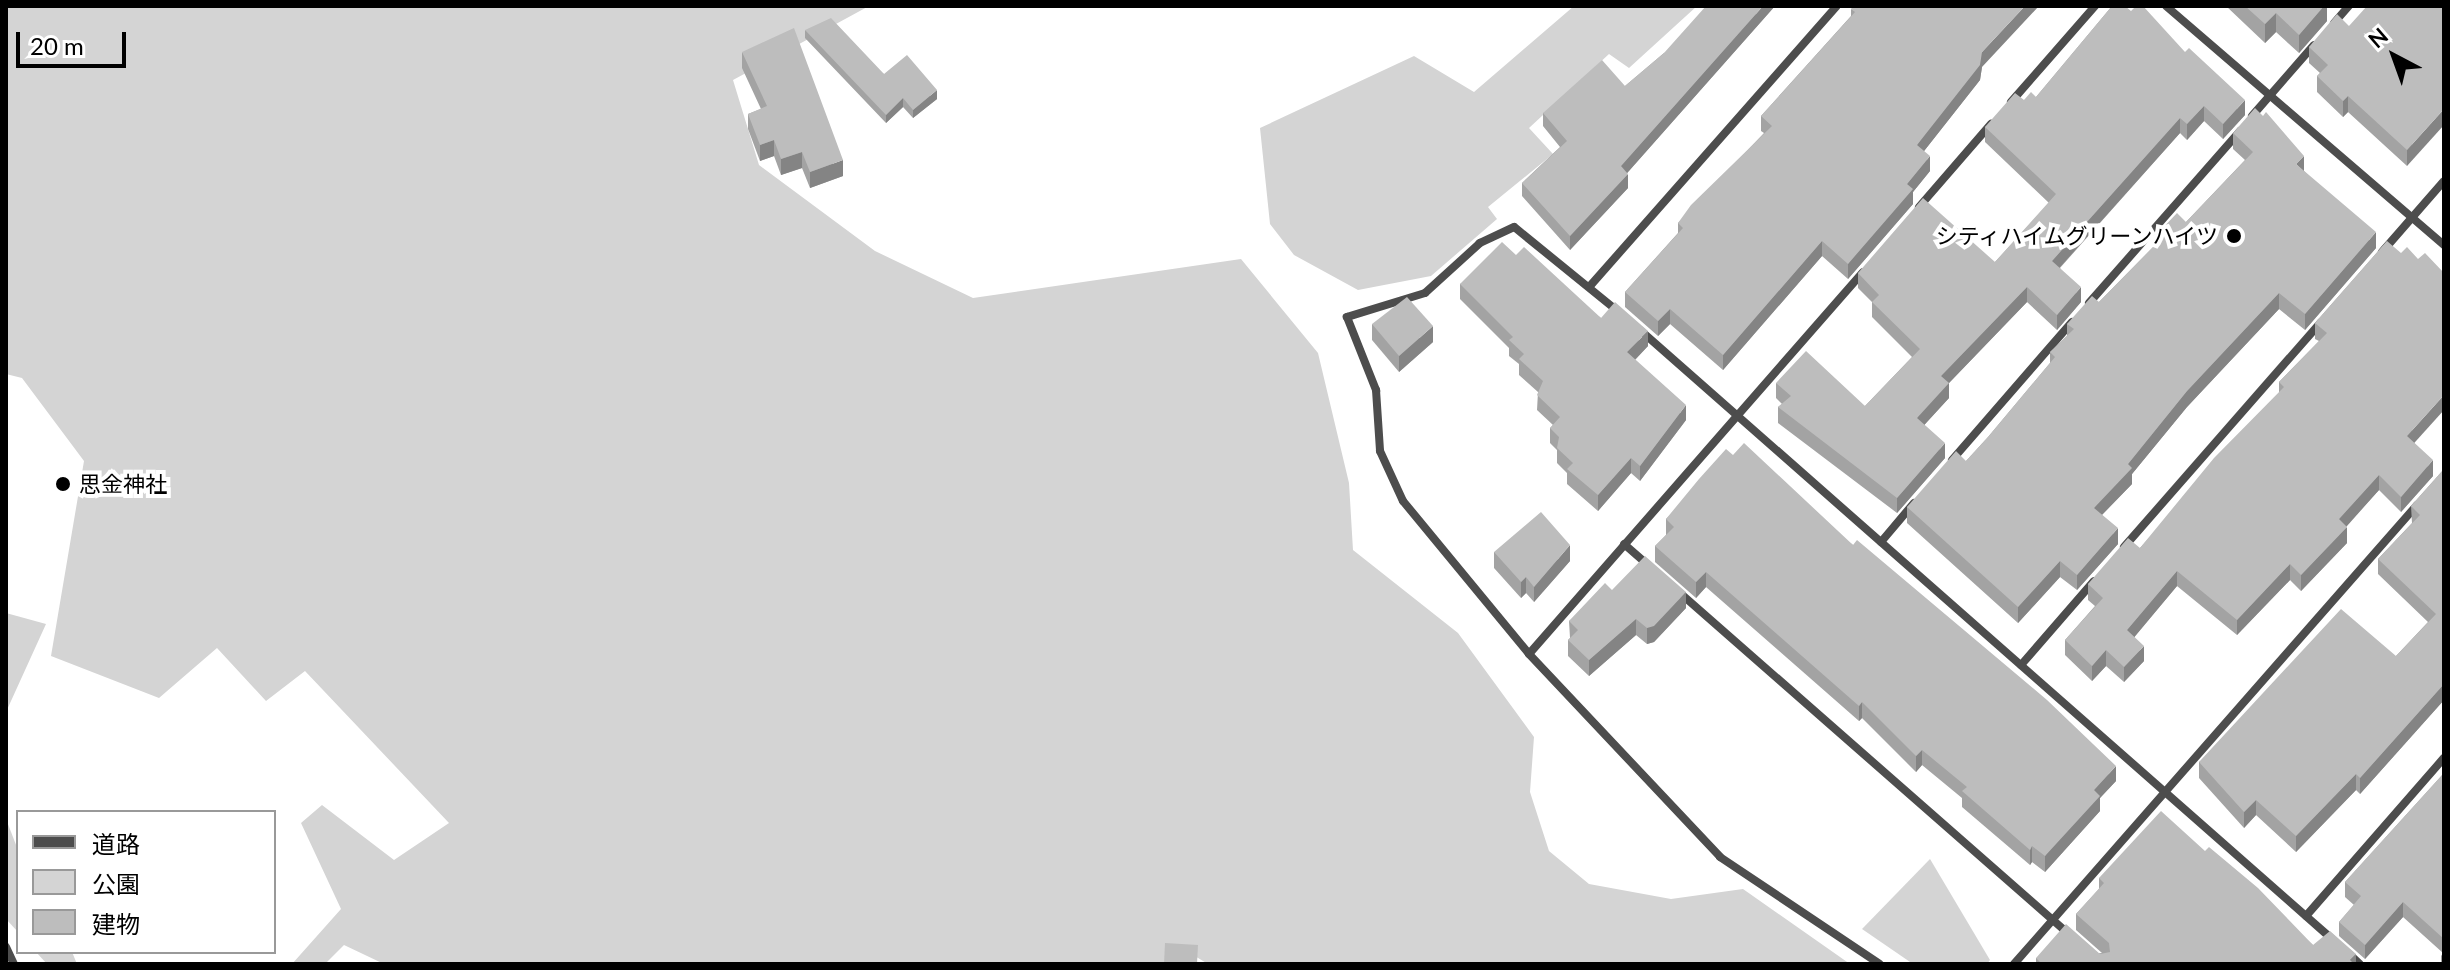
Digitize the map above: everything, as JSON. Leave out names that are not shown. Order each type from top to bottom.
[{"type":"street","points":[[1590,286],[1837,6]]},
{"type":"street","points":[[1916,211],[2095,6]]},
{"type":"street","points":[[2166,6],[2444,245]]},
{"type":"street","points":[[2329,28],[2349,6]]},
{"type":"street","points":[[2086,307],[2319,40]]},
{"type":"street","points":[[2371,265],[2444,181]]},
{"type":"street","points":[[1624,316],[1514,227],[1480,243],[1425,293],[1347,317],[1376,390],[1380,451],[1403,501],[1529,654],[1720,857],[1880,964]]},
{"type":"street","points":[[1529,654],[1874,259]]},
{"type":"street","points":[[2114,559],[2330,312]]},
{"type":"street","points":[[1942,471],[2076,319]]},
{"type":"street","points":[[1635,326],[2360,964]]},
{"type":"street","points":[[1881,542],[1922,495]]},
{"type":"street","points":[[2014,964],[2423,498]]},
{"type":"street","points":[[1624,544],[1660,576]]},
{"type":"street","points":[[2021,665],[2103,571]]},
{"type":"street","points":[[1672,586],[2083,946]]},
{"type":"street","points":[[2306,916],[2444,758]]},
{"type":"street","points":[[6,947],[14,964]]},
{"type":"green space","points":[[6,6],[869,6],[733,80],[759,165],[875,251],[973,298],[1241,259],[1318,353],[1349,483],[1353,550],[1458,633],[1534,737],[1530,792],[1549,851],[1589,884],[1671,899],[1743,889],[1850,964],[1208,964],[1175,944],[1166,964],[384,964],[344,945],[325,964],[292,964],[341,909],[301,823],[322,805],[394,860],[449,823],[305,671],[266,701],[217,648],[159,698],[51,656],[84,461],[22,378],[6,374]]},
{"type":"green space","points":[[1574,6],[1697,6],[1629,68],[1609,54],[1529,128],[1553,154],[1488,207],[1497,219],[1431,276],[1358,290],[1294,255],[1270,224],[1260,128],[1414,56],[1474,92]]},
{"type":"green space","points":[[6,613],[46,624],[6,712]]},
{"type":"green space","points":[[6,819],[16,845],[16,930],[6,919]]},
{"type":"green space","points":[[1930,859],[1990,960],[1987,964],[1913,964],[1862,929]]},
{"type":"green space","points":[[38,954],[73,954],[77,964],[47,964]]},
{"type":"building","points":[[1706,6],[1763,6],[1621,166],[1628,174],[1570,236],[1522,183],[1567,141],[1543,113],[1602,60],[1625,86],[1664,53]]},
{"type":"building","points":[[1853,6],[2025,6],[1982,52],[1980,65],[1917,145],[1930,156],[1907,184],[1913,189],[1848,264],[1822,241],[1723,355],[1670,309],[1658,321],[1625,292],[1683,228],[1678,223],[1691,205],[1772,126],[1761,116],[1855,12],[1851,9]]},
{"type":"building","points":[[2112,6],[2125,6],[2131,11],[2136,6],[2143,6],[2185,52],[2189,48],[2245,100],[2223,124],[2204,106],[2187,124],[2180,118],[2052,261],[2081,287],[2057,315],[2027,287],[1941,376],[1949,383],[1917,418],[1945,443],[1897,498],[1778,407],[1791,396],[1776,383],[1806,351],[1865,406],[1920,349],[1872,302],[1879,295],[1858,273],[1923,198],[1995,262],[2056,194],[1985,127],[2015,93],[2024,100],[2031,92],[2036,97]]},
{"type":"building","points":[[2245,6],[2324,6],[2299,35],[2276,13],[2265,24]]},
{"type":"building","points":[[2367,6],[2444,6],[2444,109],[2407,150],[2348,96],[2343,101],[2317,76],[2328,65],[2309,47],[2337,14],[2349,26]]},
{"type":"building","points":[[831,18],[884,74],[907,55],[937,90],[913,110],[903,98],[886,115],[805,30]]},
{"type":"building","points":[[794,28],[843,160],[810,172],[802,152],[781,159],[774,140],[760,145],[748,114],[767,106],[742,52]]},
{"type":"building","points":[[2255,108],[2263,116],[2266,112],[2304,156],[2296,164],[2376,232],[2305,314],[2279,293],[2187,391],[2128,464],[2132,468],[2094,508],[2118,528],[2077,575],[2060,561],[2018,607],[1907,507],[1956,451],[1966,461],[1988,437],[2055,357],[2050,352],[2074,329],[2067,324],[2092,296],[2099,302],[2163,237],[2158,233],[2177,213],[2186,222],[2253,152],[2233,133]]},
{"type":"building","points":[[2387,241],[2401,253],[2407,247],[2418,259],[2425,253],[2444,273],[2444,395],[2407,436],[2433,460],[2401,497],[2379,475],[2339,519],[2347,527],[2301,575],[2290,564],[2237,620],[2177,571],[2127,630],[2144,646],[2124,667],[2106,650],[2092,666],[2065,640],[2103,598],[2088,584],[2128,538],[2140,548],[2214,458],[2284,387],[2279,382],[2327,333],[2315,323]]},
{"type":"building","points":[[1502,242],[1516,255],[1524,247],[1601,318],[1615,302],[1648,331],[1627,352],[1686,405],[1640,466],[1631,458],[1598,495],[1567,469],[1573,463],[1557,448],[1559,437],[1550,428],[1560,417],[1537,395],[1543,381],[1519,359],[1524,354],[1509,340],[1513,337],[1460,284]]},
{"type":"building","points":[[1407,297],[1433,326],[1399,356],[1372,324]]},
{"type":"building","points":[[1744,443],[1853,545],[1857,540],[2047,700],[2116,766],[2094,790],[2100,796],[2045,856],[2032,846],[2030,850],[1962,791],[1967,787],[1922,750],[1916,756],[1862,702],[1859,706],[1706,572],[1696,582],[1655,546],[1674,527],[1666,519],[1699,479],[1726,449],[1733,455]]},
{"type":"building","points":[[2444,469],[2444,684],[2360,778],[2356,774],[2296,836],[2256,800],[2244,812],[2199,762],[2341,609],[2396,656],[2436,614],[2378,559],[2420,515],[2411,506]]},
{"type":"building","points":[[1541,512],[1570,545],[1534,587],[1526,577],[1521,582],[1494,552]]},
{"type":"building","points":[[1645,556],[1686,592],[1654,626],[1647,628],[1636,619],[1589,660],[1568,640],[1578,630],[1569,621],[1605,583],[1612,590]]},
{"type":"building","points":[[2444,773],[2444,939],[2403,902],[2365,945],[2339,922],[2361,896],[2345,882]]},
{"type":"building","points":[[2161,811],[2205,851],[2209,847],[2258,888],[2313,945],[2330,931],[2356,954],[2350,960],[2354,964],[2042,964],[2036,958],[2066,924],[2100,954],[2110,952],[2109,943],[2076,914],[2104,883],[2099,878]]},
{"type":"building","points":[[1165,943],[1198,945],[1197,964],[1164,964]]},
{"type":"place","name":"シティハイムグリーンハイツ","points":[[2234,236]]},
{"type":"place","name":"思金神社","points":[[63,484]]}]
